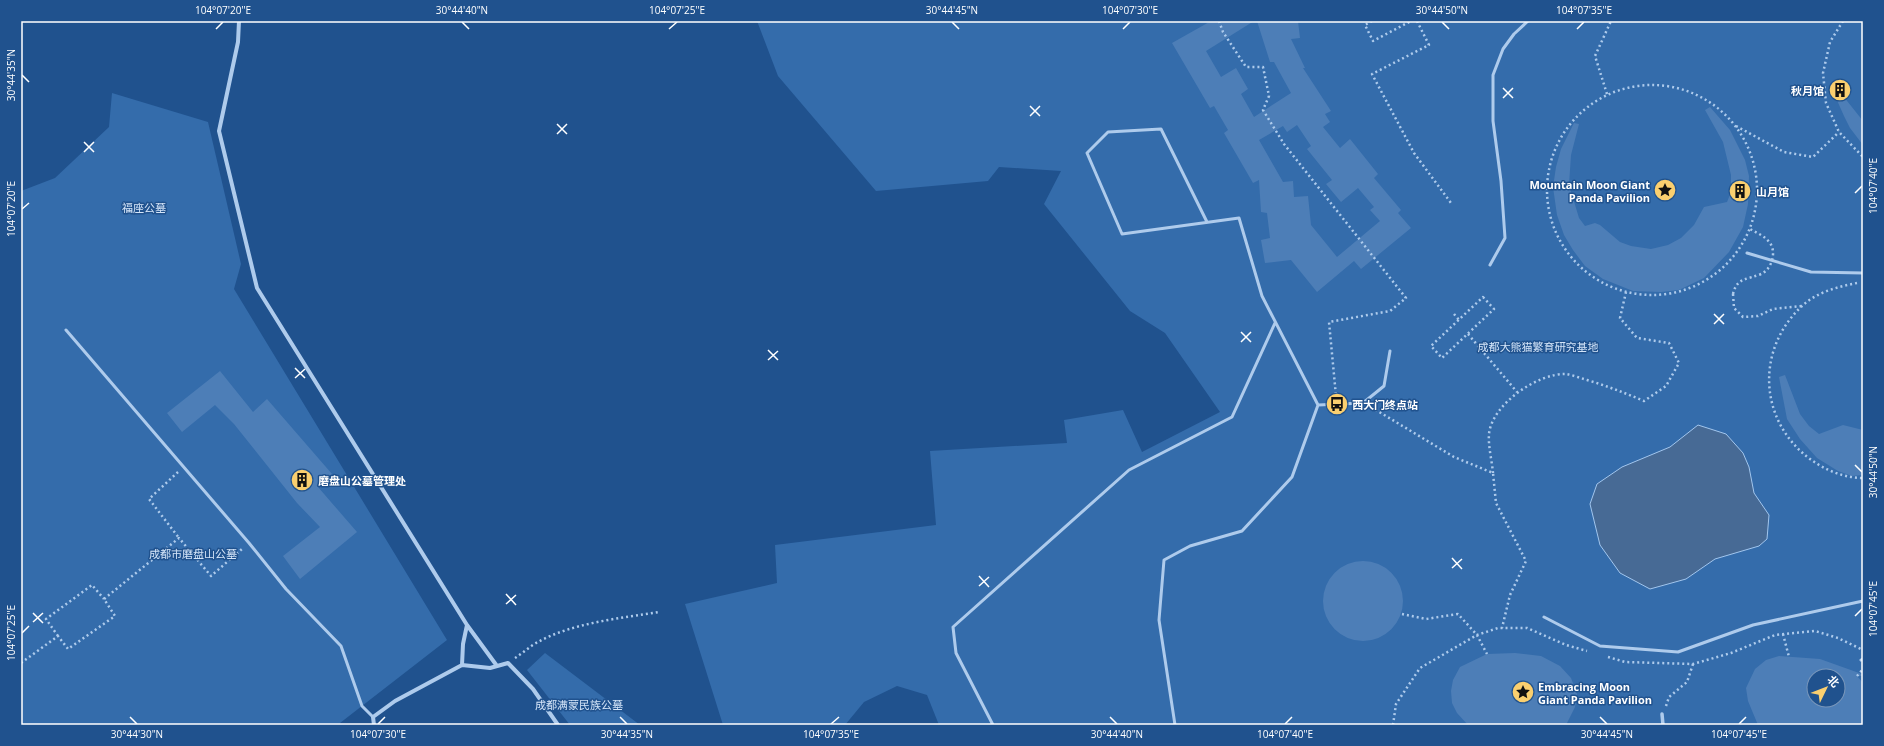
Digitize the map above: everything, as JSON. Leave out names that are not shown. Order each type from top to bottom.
[{"type":"street","points":[[239,21],[238,42],[219,131],[258,288],[467,625],[497,666]]},
{"type":"street","points":[[462,665],[463,644],[467,625]]},
{"type":"street","points":[[374,725],[373,717],[395,702],[462,665],[490,668],[508,663],[533,690],[558,725]]},
{"type":"street","points":[[1662,714],[1663,725]]},
{"type":"lane","points":[[1490,265],[1505,238],[1501,181],[1494,121],[1493,75],[1503,49],[1514,34],[1528,21]]},
{"type":"lane","points":[[1175,725],[1160,620],[1164,560],[1190,546],[1242,531],[1292,477],[1318,405],[1262,296],[1239,218],[1122,234],[1086,153],[1108,132],[1161,129],[1207,222]]},
{"type":"lane","points":[[1747,254],[1811,272],[1863,273]]},
{"type":"lane","points":[[993,725],[956,653],[953,627],[1129,470],[1232,417],[1275,323]]},
{"type":"lane","points":[[66,330],[249,543],[286,589],[341,646],[362,706],[373,717]]},
{"type":"lane","points":[[1318,405],[1364,403],[1384,386],[1390,351]]},
{"type":"lane","points":[[1544,617],[1600,646],[1678,652],[1753,625],[1863,601]]},
{"type":"path","points":[[1218,21],[1223,32],[1246,67],[1263,67],[1269,96],[1263,110],[1284,144],[1406,298],[1390,311],[1329,322],[1337,404]]},
{"type":"path","points":[[1372,21],[1365,24],[1373,41],[1411,21]]},
{"type":"path","points":[[1417,21],[1428,45],[1372,74],[1414,153],[1451,203]]},
{"type":"path","points":[[1607,94],[1595,56],[1611,21]]},
{"type":"path","points":[[1843,21],[1830,42],[1823,73],[1826,104],[1839,132],[1863,157]]},
{"type":"path","points":[[1736,126],[1751,152],[1758,186],[1754,220],[1739,251],[1715,275],[1685,291],[1651,296],[1626,292],[1617,290],[1586,273],[1562,247],[1548,214],[1546,179],[1555,144],[1576,115],[1607,94],[1638,84],[1674,86],[1706,99],[1736,126],[1784,152],[1813,157],[1839,132]]},
{"type":"path","points":[[1750,229],[1763,236],[1771,244],[1773,256],[1770,267],[1761,274],[1741,280],[1735,287],[1733,294],[1734,308],[1743,317],[1758,316],[1773,310],[1802,306]]},
{"type":"path","points":[[1860,282],[1829,289],[1802,306],[1782,330],[1770,360],[1769,392],[1778,422],[1796,449],[1822,468],[1852,478],[1863,478]]},
{"type":"path","points":[[1502,628],[1510,595],[1526,561],[1496,503],[1489,433],[1496,416],[1516,392],[1554,374],[1568,374],[1610,386],[1644,401],[1666,386],[1679,362],[1669,343],[1637,338],[1620,318],[1626,292]]},
{"type":"path","points":[[1483,297],[1494,309],[1442,358],[1431,346],[1459,320],[1483,297]]},
{"type":"path","points":[[1454,314],[1459,320]]},
{"type":"path","points":[[1468,334],[1516,392]]},
{"type":"path","points":[[1364,403],[1454,457],[1493,473]]},
{"type":"path","points":[[184,467],[149,499],[211,576],[249,543]]},
{"type":"path","points":[[104,599],[180,538]]},
{"type":"path","points":[[92,585],[104,599],[115,616],[68,649],[58,636],[46,619],[92,585]]},
{"type":"path","points":[[508,663],[538,642],[572,628],[606,620],[659,612]]},
{"type":"path","points":[[1402,614],[1426,619],[1458,614],[1477,635],[1487,654]]},
{"type":"path","points":[[1783,634],[1789,657]]},
{"type":"path","points":[[21,664],[58,636]]},
{"type":"path","points":[[1662,714],[1669,697],[1687,682],[1692,664]]},
{"type":"path","points":[[1393,725],[1396,704],[1420,668]]},
{"type":"path","points":[[1857,676],[1863,669]]},
{"type":"green space","name":"成都大熊猫繁育研究基地","points":[[757,21],[1863,21],[1863,725],[939,725],[927,695],[897,686],[864,702],[845,725],[723,725],[685,604],[777,583],[775,545],[936,525],[930,451],[1067,443],[1064,420],[1123,410],[1142,452],[1220,412],[1165,333],[1130,311],[1044,204],[1061,171],[999,167],[988,181],[876,191],[778,76]]},
{"type":"green space","name":"成都市磨盘山公墓","points":[[112,93],[208,122],[241,264],[234,289],[447,640],[340,723],[341,725],[21,725],[21,191],[55,178],[109,127]]},
{"type":"green space","name":"成都满蒙民族公墓","points":[[545,653],[640,725],[570,725],[527,670]]},
{"type":"shaded area","points":[[1698,425],[1726,434],[1743,453],[1749,467],[1754,493],[1769,515],[1767,539],[1759,546],[1715,559],[1686,579],[1650,589],[1620,573],[1600,545],[1590,504],[1597,484],[1622,467],[1670,447]]},
{"type":"building","points":[[1211,21],[1254,21],[1206,51],[1221,77],[1236,68],[1248,89],[1241,94],[1254,117],[1291,93],[1274,62],[1270,62],[1257,21],[1298,21],[1300,38],[1291,39],[1305,68],[1303,68],[1331,111],[1325,114],[1330,122],[1323,127],[1340,148],[1350,139],[1378,174],[1374,178],[1401,210],[1398,213],[1411,228],[1361,269],[1354,261],[1317,292],[1291,260],[1265,263],[1261,240],[1270,238],[1267,213],[1261,212],[1259,180],[1253,183],[1224,133],[1228,130],[1214,106],[1210,108],[1172,43]],"holes":[[[1297,125],[1311,146],[1307,149],[1332,180],[1326,184],[1341,202],[1358,188],[1374,207],[1370,210],[1380,221],[1337,257],[1311,225],[1308,196],[1294,197],[1293,181],[1283,182],[1259,140],[1283,126],[1287,132]]]},
{"type":"building","points":[[1836,87],[1863,121],[1863,145],[1850,128],[1844,116],[1832,89]]},
{"type":"building","name":"山月馆","points":[[1710,107],[1730,130],[1745,160],[1749,176],[1748,204],[1743,227],[1729,252],[1704,278],[1679,290],[1661,292],[1633,291],[1603,279],[1585,266],[1573,250],[1564,235],[1557,215],[1553,187],[1556,167],[1561,149],[1574,123],[1579,124],[1571,155],[1569,185],[1579,218],[1585,226],[1595,223],[1600,225],[1620,242],[1631,246],[1651,249],[1668,245],[1681,238],[1694,225],[1704,207],[1727,202],[1731,192],[1731,175],[1723,142],[1705,110]]},
{"type":"building","name":"磨盘山公墓管理处","points":[[220,371],[253,412],[267,399],[332,474],[318,487],[357,532],[300,579],[283,556],[320,527],[297,503],[234,424],[215,405],[182,432],[167,413]]},
{"type":"building","points":[[1785,375],[1800,414],[1809,426],[1819,434],[1843,425],[1863,430],[1863,475],[1852,476],[1838,471],[1817,458],[1800,439],[1787,419],[1779,377]]},
{"type":"building","points":[[1355,561],[1371,561],[1385,568],[1396,579],[1403,593],[1403,609],[1400,616],[1391,629],[1385,634],[1371,641],[1355,641],[1341,634],[1330,623],[1323,609],[1323,593],[1330,579],[1341,568]]},
{"type":"building","points":[[1515,653],[1541,656],[1560,666],[1571,678],[1577,694],[1575,707],[1566,725],[1468,725],[1457,713],[1452,703],[1451,691],[1453,680],[1460,667],[1487,654]]},
{"type":"building","points":[[1779,656],[1820,659],[1845,668],[1806,668],[1806,708],[1846,708],[1846,668],[1862,674],[1862,676],[1857,676],[1863,683],[1863,725],[1758,725],[1748,701],[1746,688],[1755,669],[1766,660]]},
{"type":"place","name":"秋月馆","points":[[1840,90]]},
{"type":"place","name":"Mountain Moon Giant Panda Pavilion","points":[[1665,190]]},
{"type":"place","name":"山月馆","points":[[1740,191]]},
{"type":"place","name":"西大门终点站","points":[[1337,404]]},
{"type":"place","name":"磨盘山公墓管理处","points":[[302,480]]},
{"type":"place","name":"Embracing Moon Giant Panda Pavilion","points":[[1523,692]]},
{"type":"park label","name":"福座公墓","points":[[144,207]]}]
